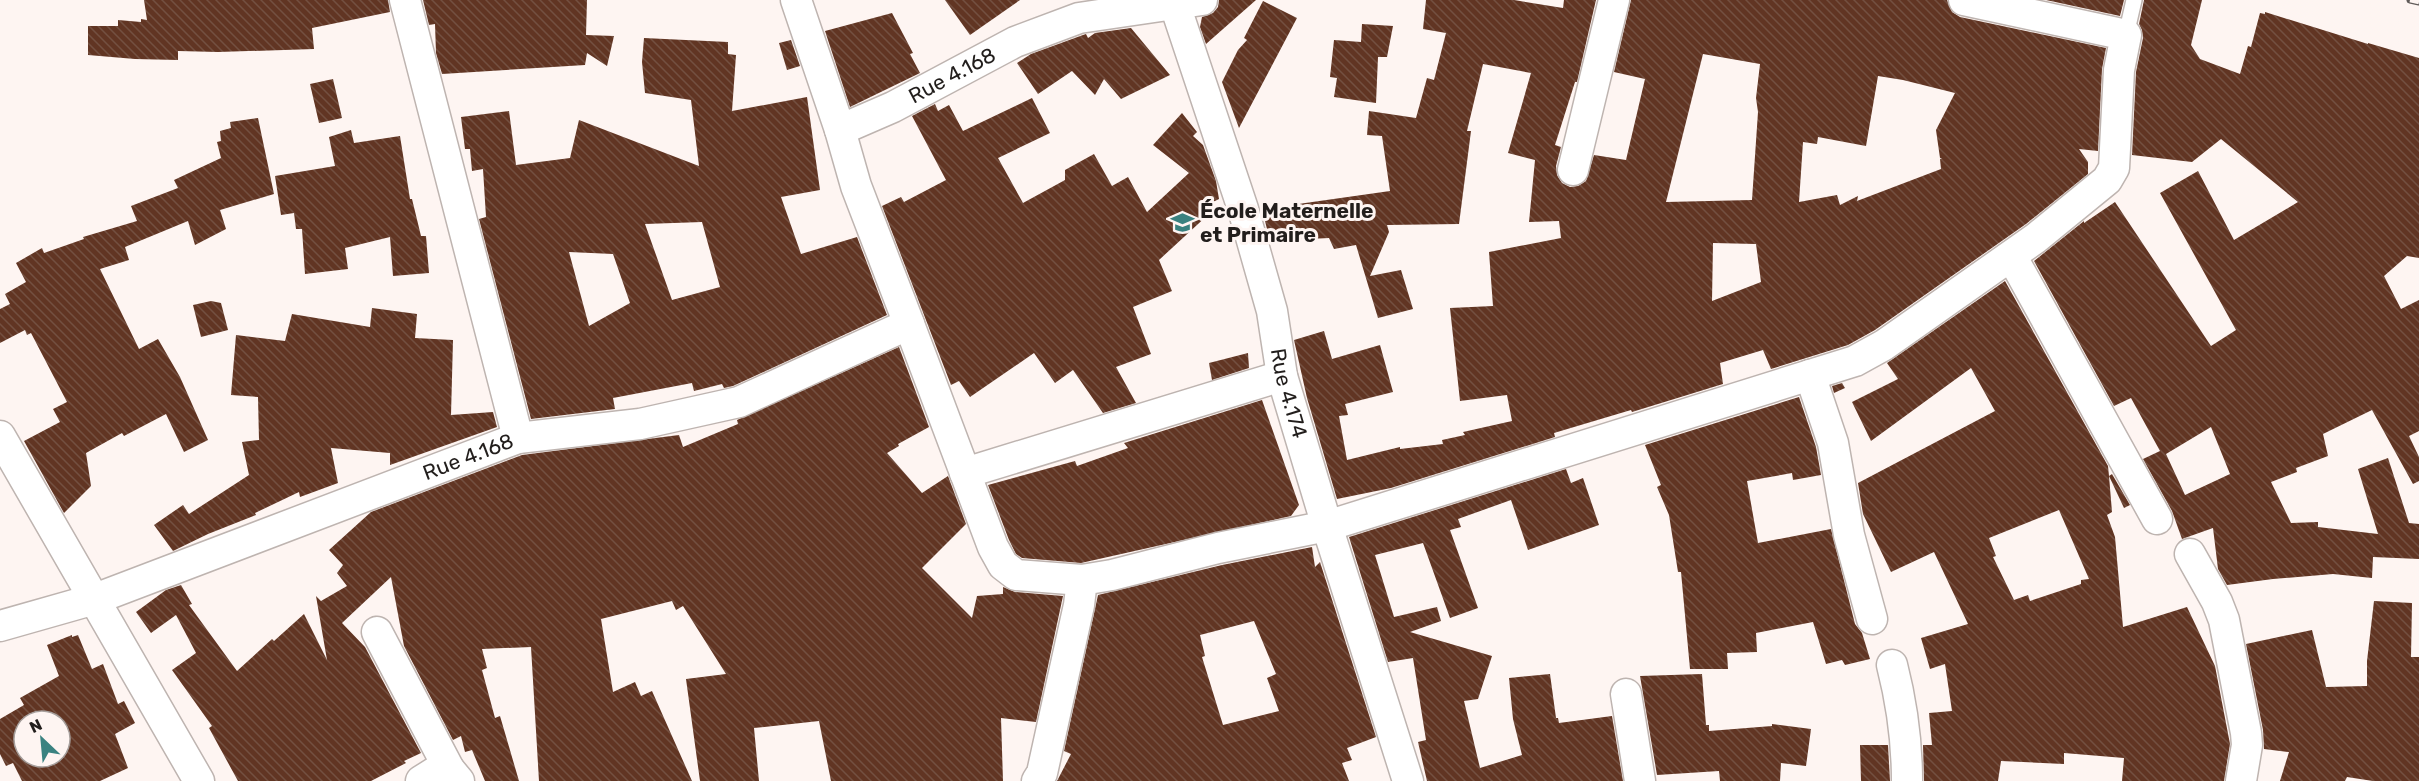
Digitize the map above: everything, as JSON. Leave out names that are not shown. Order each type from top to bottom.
[{"type":"street","name":"Rue 4.168","points":[[0,626],[95,599],[518,438],[405,0]]},
{"type":"street","points":[[796,0],[840,130],[856,186],[993,547],[1003,566],[1016,575],[1082,580],[1327,525],[1871,354],[2058,221],[2112,174],[2119,70],[2126,35],[1964,0]]},
{"type":"street","points":[[1573,170],[1614,0]]},
{"type":"street","name":"Rue 4.168","points":[[840,130],[892,107],[1015,42],[1079,18],[1188,3]]},
{"type":"street","name":"Rue 4.174","points":[[1188,3],[1272,311],[1282,376],[1408,781]]},
{"type":"street","points":[[2007,259],[2018,268],[2157,519]]},
{"type":"street","points":[[518,438],[640,424],[739,402],[909,324]]},
{"type":"street","points":[[1810,375],[1833,443],[1850,535],[1872,619]]},
{"type":"street","points":[[965,473],[1282,376]]},
{"type":"street","points":[[0,436],[199,781]]},
{"type":"street","points":[[2190,554],[2217,602],[2224,620],[2246,733],[2247,745],[2241,781]]},
{"type":"street","points":[[1037,781],[1042,773],[1079,605],[1082,580]]},
{"type":"street","points":[[377,632],[454,775]]},
{"type":"street","points":[[1892,665],[1901,702],[1907,744],[1907,781]]},
{"type":"street","points":[[1626,694],[1640,781]]},
{"type":"street","points":[[420,781],[440,769],[454,775]]},
{"type":"lane","points":[[2126,35],[2134,0]]},
{"type":"building","points":[[144,0],[388,0],[390,12],[312,28],[314,49],[178,51],[178,60],[88,55],[88,26],[118,26],[118,20],[141,22],[141,19],[147,20]]},
{"type":"building","points":[[423,0],[587,0],[586,35],[614,36],[607,66],[587,53],[585,65],[442,74],[436,53],[435,24],[429,25]]},
{"type":"building","points":[[945,0],[1020,0],[970,35]]},
{"type":"building","points":[[1219,0],[1256,0],[1206,44],[1200,27],[1202,17],[1213,13],[1218,7]]},
{"type":"building","points":[[1426,0],[1514,0],[1563,8],[1564,0],[1596,0],[1577,82],[1575,82],[1555,145],[1561,147],[1556,166],[1557,175],[1562,183],[1570,187],[1578,186],[1586,181],[1594,155],[1626,160],[1645,79],[1614,72],[1631,0],[1947,0],[1952,12],[1960,17],[2106,48],[2102,69],[2098,151],[2079,149],[2088,162],[2088,174],[2026,224],[1875,330],[1848,345],[1771,369],[1763,350],[1720,363],[1723,384],[1554,433],[1555,437],[1391,488],[1337,499],[1307,398],[1294,340],[1324,331],[1332,359],[1380,345],[1393,392],[1345,404],[1348,415],[1339,416],[1347,460],[1400,447],[1400,449],[1443,444],[1442,440],[1465,435],[1463,432],[1512,421],[1507,395],[1460,401],[1450,308],[1493,306],[1489,252],[1561,238],[1559,221],[1529,222],[1535,160],[1508,153],[1531,73],[1483,64],[1467,131],[1471,131],[1459,224],[1387,225],[1389,232],[1370,276],[1401,270],[1413,309],[1378,318],[1356,245],[1334,249],[1329,238],[1270,241],[1262,209],[1390,191],[1382,136],[1367,135],[1369,111],[1416,118],[1427,78],[1434,80],[1446,33],[1423,29]],"holes":[[[1703,54],[1760,64],[1756,98],[1758,112],[1752,200],[1666,202]],[[1878,76],[1955,93],[1936,130],[1940,158],[1942,158],[1940,159],[1941,169],[1857,201],[1858,196],[1840,205],[1837,195],[1799,202],[1803,142],[1817,144],[1818,137],[1866,146]],[[1713,243],[1756,244],[1761,282],[1712,301]]]},
{"type":"building","points":[[2046,0],[2124,0],[2120,16]]},
{"type":"building","points":[[2144,0],[2202,0],[2191,45],[2200,59],[2240,74],[2248,46],[2251,47],[2260,13],[2265,14],[2265,12],[2419,58],[2419,258],[2407,256],[2384,276],[2401,309],[2419,300],[2419,431],[2409,436],[2419,457],[2419,481],[2413,484],[2372,410],[2323,434],[2328,456],[2296,468],[2297,472],[2271,482],[2291,523],[2318,522],[2318,527],[2378,534],[2358,469],[2388,458],[2409,523],[2419,524],[2419,559],[2373,557],[2372,578],[2333,574],[2227,585],[2218,569],[2213,528],[2182,539],[2172,511],[2143,459],[2160,451],[2131,398],[2114,406],[2034,261],[2084,221],[2084,223],[2115,202],[2211,346],[2236,330],[2160,193],[2198,171],[2234,240],[2298,202],[2221,139],[2192,162],[2132,155],[2136,72],[2143,38],[2139,24]],"holes":[[[2211,427],[2230,474],[2185,495],[2166,454]]]},
{"type":"building","points":[[1263,1],[1297,18],[1239,128],[1222,82],[1238,50],[1247,40],[1244,38]]},
{"type":"building","points":[[892,13],[913,53],[910,54],[920,73],[850,107],[825,31]]},
{"type":"building","points":[[1362,24],[1393,26],[1387,57],[1378,57],[1376,103],[1334,97],[1337,78],[1330,77],[1334,40],[1361,42]]},
{"type":"building","points":[[1131,28],[1170,75],[1121,99],[1104,79],[1095,95],[1072,71],[1038,94],[1017,63],[1031,54],[1086,34],[1088,38],[1095,33]]},
{"type":"building","points":[[644,38],[728,42],[728,54],[736,55],[732,111],[807,97],[820,190],[781,197],[801,254],[857,237],[887,315],[733,386],[724,388],[722,384],[694,391],[692,383],[613,398],[615,409],[531,419],[479,219],[486,217],[483,169],[472,171],[470,149],[465,149],[461,117],[509,111],[516,165],[570,158],[579,120],[699,166],[691,100],[645,93],[642,62]],"holes":[[[702,222],[720,287],[672,300],[645,224]],[[569,252],[613,254],[630,303],[589,326]]]},
{"type":"building","points":[[791,40],[800,66],[787,70],[779,43]]},
{"type":"building","points":[[333,79],[342,118],[319,123],[310,84]]},
{"type":"building","points":[[1032,98],[1050,133],[998,158],[1023,203],[1065,180],[1065,170],[1094,154],[1112,186],[1128,177],[1147,212],[1189,173],[1153,145],[1182,113],[1197,132],[1193,136],[1203,145],[1216,181],[1219,199],[1207,205],[1210,213],[1159,260],[1172,291],[1133,307],[1151,354],[1116,367],[1136,403],[1103,413],[1073,370],[1055,383],[1034,353],[970,397],[959,381],[951,385],[882,206],[901,197],[904,202],[946,180],[912,116],[935,104],[938,111],[949,105],[963,131]]},
{"type":"building","points":[[258,118],[274,194],[220,210],[226,229],[195,245],[188,221],[125,247],[129,260],[100,269],[139,349],[158,339],[180,377],[208,440],[184,452],[166,414],[124,436],[122,433],[86,453],[91,486],[64,513],[24,441],[60,422],[53,409],[67,402],[31,333],[27,335],[25,330],[0,343],[0,309],[10,304],[5,294],[26,282],[16,263],[42,248],[44,253],[84,239],[83,237],[137,221],[131,206],[178,188],[174,180],[221,158],[217,142],[221,141],[220,131],[231,128],[230,122]]},
{"type":"building","points":[[351,130],[354,143],[400,136],[410,199],[412,199],[421,236],[426,236],[429,273],[393,276],[390,237],[345,248],[348,269],[305,274],[302,229],[296,229],[294,213],[281,215],[275,176],[335,166],[329,137]]},
{"type":"building","points":[[2005,281],[2108,466],[2112,512],[2107,515],[2115,537],[2123,627],[2187,607],[2215,666],[2230,744],[2224,781],[2122,781],[2124,758],[2064,753],[2064,764],[2001,761],[1998,781],[1924,781],[1923,745],[1932,745],[1929,713],[1952,711],[1945,664],[1930,669],[1921,638],[1968,624],[1934,552],[1891,572],[1863,514],[1858,483],[1995,411],[1971,368],[1871,441],[1852,402],[1898,379],[1887,363]],"holes":[[[2059,510],[2089,579],[2081,580],[2081,584],[2030,601],[2028,595],[2014,600],[1993,557],[1996,556],[1989,538]]]},
{"type":"building","points":[[211,301],[221,303],[228,330],[201,337],[193,305]]},
{"type":"building","points":[[372,308],[417,314],[415,338],[453,340],[451,415],[493,412],[497,427],[390,465],[390,453],[331,448],[338,483],[300,497],[299,492],[255,513],[256,515],[173,551],[154,525],[183,505],[189,514],[249,475],[242,442],[259,440],[258,397],[231,395],[236,335],[285,341],[292,314],[370,327]]},
{"type":"building","points":[[899,347],[929,427],[898,444],[899,446],[887,453],[922,493],[948,476],[966,524],[922,568],[972,618],[977,596],[1003,594],[1003,587],[1015,592],[1063,596],[1036,722],[1001,718],[1003,781],[831,781],[819,721],[754,728],[759,781],[700,781],[686,679],[726,674],[683,606],[676,610],[672,601],[601,619],[613,692],[635,682],[641,696],[652,691],[692,781],[539,781],[531,647],[482,649],[487,668],[482,670],[495,718],[500,716],[519,781],[485,781],[472,750],[465,752],[461,736],[453,740],[404,646],[391,577],[342,623],[365,647],[421,753],[371,781],[238,781],[209,728],[212,726],[172,670],[196,653],[176,615],[151,633],[136,612],[166,590],[181,585],[192,604],[189,605],[237,671],[304,614],[327,660],[316,596],[321,601],[347,586],[337,573],[343,565],[329,550],[371,512],[522,455],[679,435],[683,447],[738,424],[737,420]]},
{"type":"building","points":[[1248,353],[1249,368],[1212,380],[1209,363]]},
{"type":"building","points":[[1842,383],[1845,388],[1834,393],[1832,386]]},
{"type":"building","points":[[1799,397],[1816,447],[1821,475],[1793,480],[1792,473],[1747,481],[1758,543],[1831,529],[1855,624],[1862,633],[1870,659],[1845,665],[1842,660],[1826,664],[1813,622],[1756,633],[1757,652],[1727,653],[1728,669],[1690,669],[1681,572],[1678,572],[1669,515],[1657,487],[1661,485],[1645,445]]},
{"type":"building","points":[[1262,400],[1299,505],[1291,516],[1081,563],[1022,558],[1016,554],[988,485],[1075,461],[1077,466],[1128,448],[1124,443]]},
{"type":"building","points":[[1566,469],[1571,483],[1583,478],[1599,525],[1528,550],[1511,500],[1458,519],[1461,527],[1450,530],[1478,608],[1450,618],[1423,543],[1375,555],[1394,617],[1437,607],[1441,621],[1410,632],[1492,656],[1478,699],[1464,701],[1480,768],[1522,755],[1513,719],[1509,678],[1550,674],[1556,718],[1559,723],[1612,716],[1623,781],[1427,781],[1418,742],[1426,740],[1413,658],[1388,662],[1349,537]]},
{"type":"building","points":[[2112,474],[2130,505],[2124,508],[2109,476]]},
{"type":"building","points":[[1312,547],[1315,567],[1320,562],[1376,737],[1347,748],[1352,760],[1342,763],[1349,781],[1057,781],[1071,754],[1064,751],[1098,595],[1222,565]],"holes":[[[1254,621],[1276,674],[1267,678],[1279,711],[1223,725],[1202,657],[1205,656],[1200,635]]]},
{"type":"building","points":[[2374,601],[2412,603],[2411,657],[2419,657],[2419,781],[2373,781],[2347,777],[2345,781],[2280,781],[2289,752],[2264,749],[2263,730],[2246,644],[2312,630],[2326,687],[2367,686],[2367,661]]},
{"type":"building","points":[[72,635],[72,637],[78,635],[92,669],[103,664],[118,704],[124,701],[135,723],[115,734],[128,768],[100,781],[22,781],[16,769],[72,769],[72,709],[17,709],[24,705],[20,698],[59,676],[47,645]]},
{"type":"building","points":[[1702,674],[1706,725],[1709,725],[1709,731],[1772,726],[1772,724],[1811,729],[1806,766],[1781,763],[1780,781],[1720,781],[1719,771],[1657,775],[1640,676]]},
{"type":"building","points":[[12,712],[12,763],[6,766],[0,754],[0,719]]},
{"type":"building","points":[[1860,745],[1888,745],[1890,781],[1861,781]]},
{"type":"railway","points":[[2410,0],[2419,2]]},
{"type":"place","name":"École Maternelle et Primaire","points":[[1182,223]]}]
